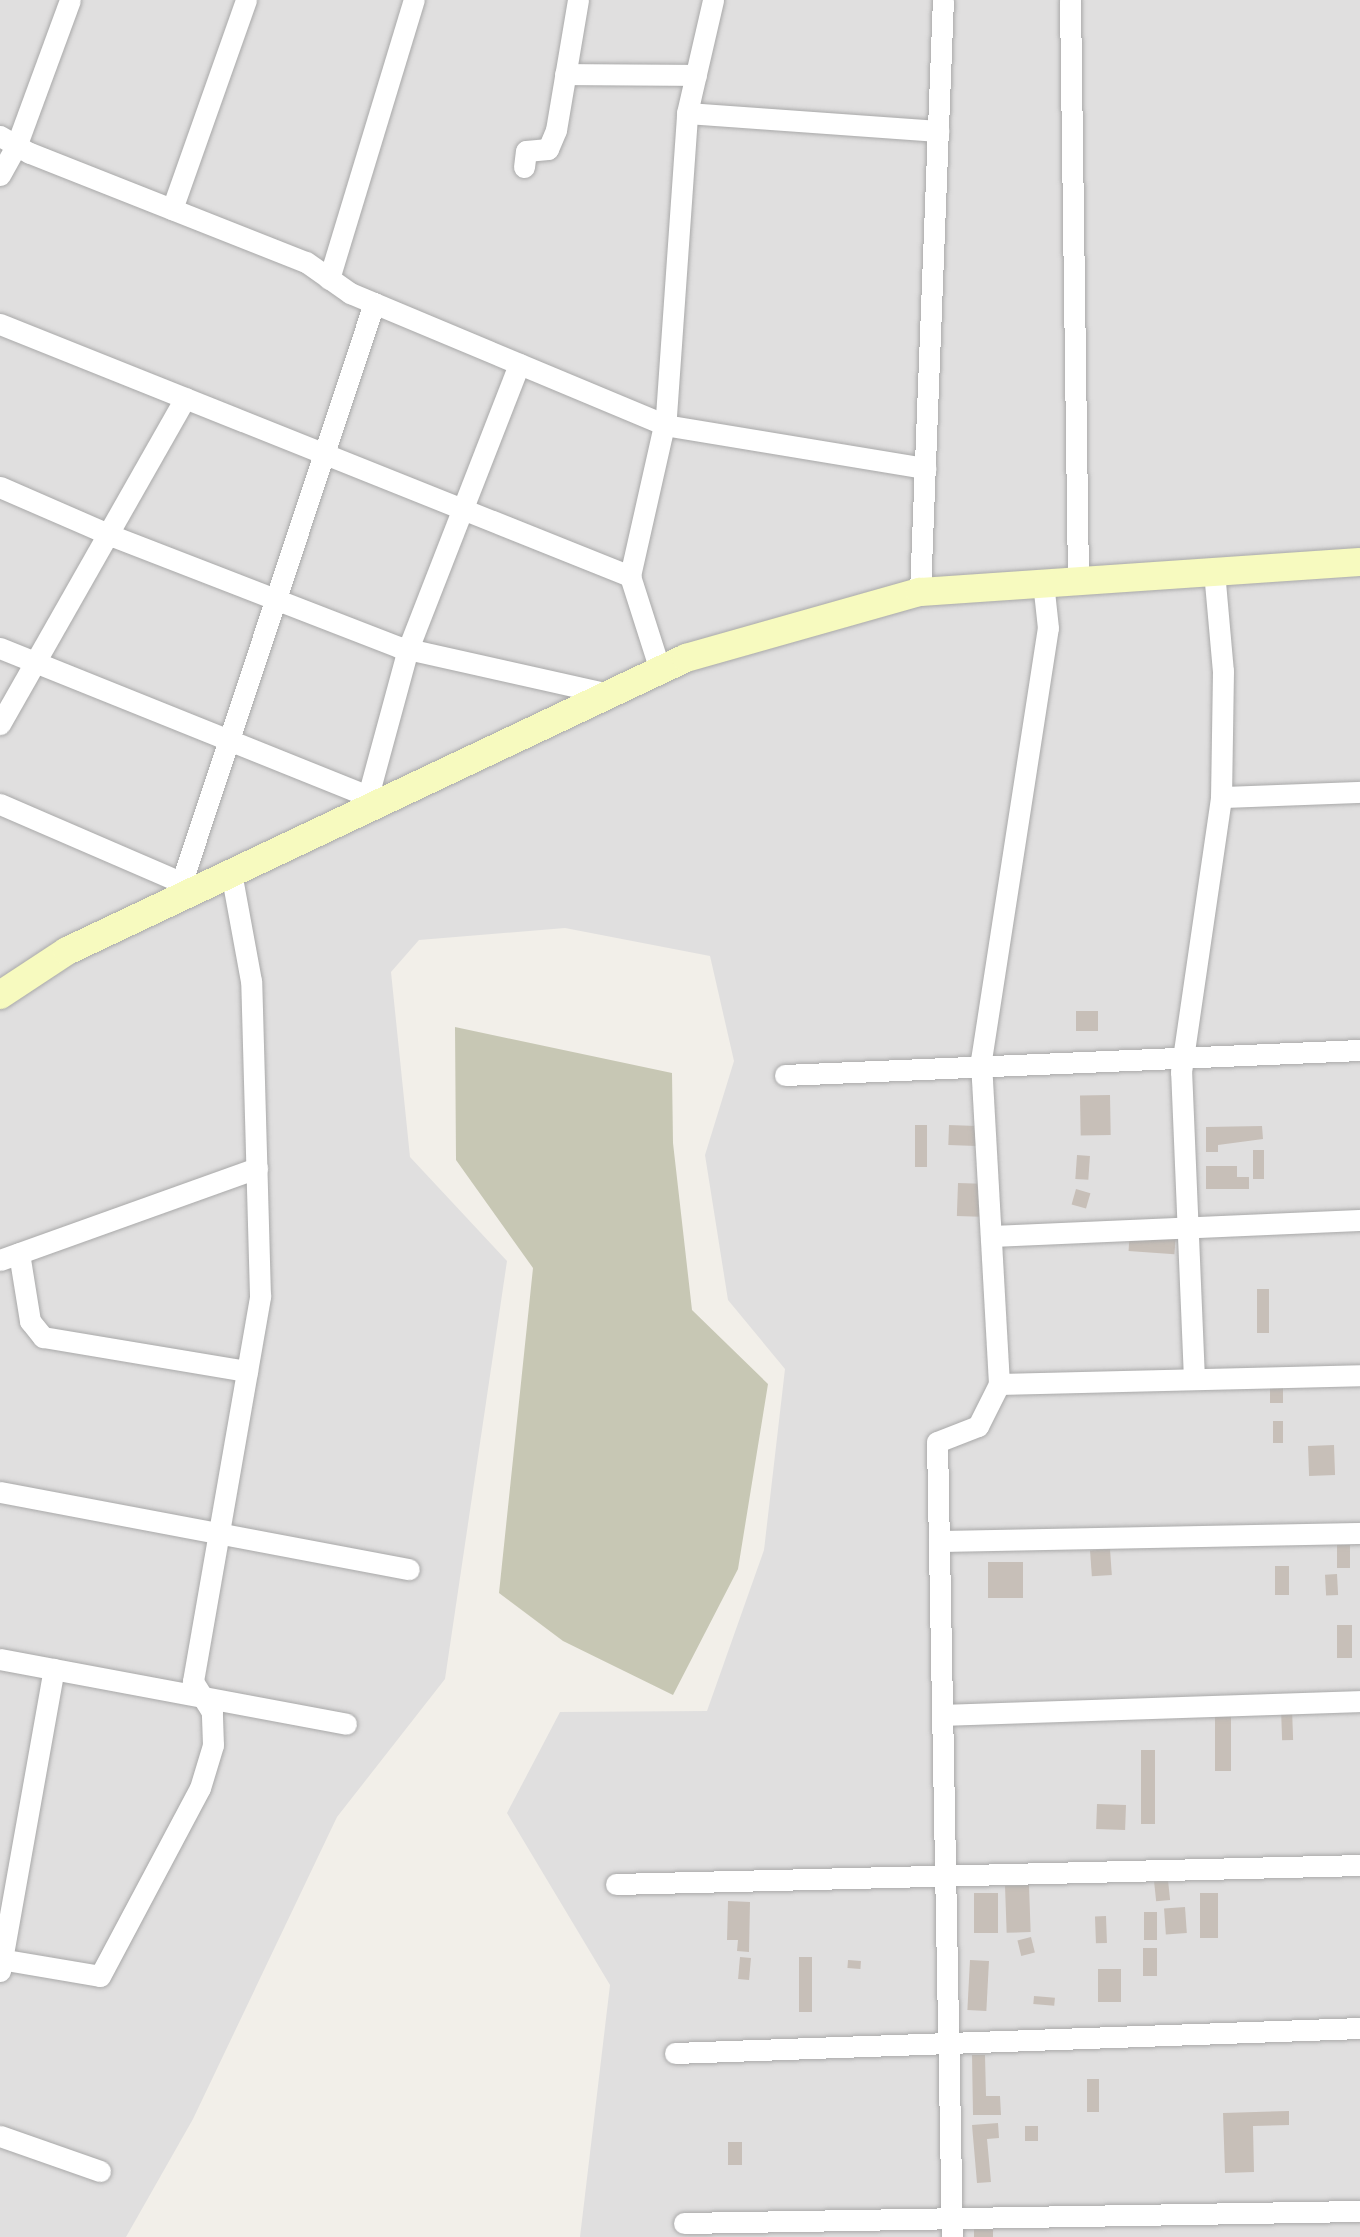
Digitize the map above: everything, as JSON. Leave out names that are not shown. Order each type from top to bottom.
[{"type":"street","points":[[0,175],[8,140],[70,0]]},
{"type":"street","points":[[173,209],[246,0]]},
{"type":"street","points":[[329,279],[415,0]]},
{"type":"street","points":[[524,167],[526,151],[548,149],[556,130],[578,0]]},
{"type":"street","points":[[660,670],[630,576],[665,425],[687,113],[713,0]]},
{"type":"street","points":[[920,592],[943,0]]},
{"type":"street","points":[[1070,0],[1078,580]]},
{"type":"street","points":[[565,74],[696,75]]},
{"type":"street","points":[[687,113],[938,131]]},
{"type":"street","points":[[8,140],[306,262],[329,279],[374,303],[665,425],[925,468]]},
{"type":"street","points":[[189,885],[229,740],[374,303]]},
{"type":"street","points":[[0,324],[630,576]]},
{"type":"street","points":[[374,798],[408,649],[519,364]]},
{"type":"street","points":[[0,724],[185,398]]},
{"type":"street","points":[[0,487],[108,534],[408,649],[609,694]]},
{"type":"street","points":[[5,986],[189,885],[231,872],[374,798],[686,658],[920,592],[1360,562]]},
{"type":"street","points":[[1194,1379],[1183,1057],[1221,797],[1223,671],[1214,571]]},
{"type":"street","points":[[952,2228],[937,1442],[978,1426],[999,1384],[981,1066],[1048,628],[1043,582]]},
{"type":"street","points":[[0,648],[374,798]]},
{"type":"street","points":[[1221,797],[1360,792]]},
{"type":"street","points":[[0,804],[189,885]]},
{"type":"street","points":[[54,1669],[1,1963],[100,1976],[200,1788],[213,1745],[212,1712],[193,1681],[260,1296],[251,981],[231,872]]},
{"type":"street","points":[[785,1075],[1360,1049]]},
{"type":"street","points":[[247,1371],[43,1337],[30,1321],[10,1256],[257,1168]]},
{"type":"street","points":[[991,1236],[1360,1220]]},
{"type":"street","points":[[999,1384],[1360,1375]]},
{"type":"street","points":[[0,1492],[409,1569]]},
{"type":"street","points":[[939,1541],[1360,1533]]},
{"type":"street","points":[[0,1659],[346,1724]]},
{"type":"street","points":[[943,1715],[1360,1701]]},
{"type":"street","points":[[616,1884],[1360,1865]]},
{"type":"street","points":[[675,2053],[1360,2028]]},
{"type":"street","points":[[0,2136],[100,2171]]},
{"type":"street","points":[[684,2223],[952,2228],[1360,2211]]},
{"type":"shaded area","points":[[0,0],[1360,0],[1360,2237],[580,2237],[610,1985],[507,1813],[560,1712],[707,1711],[764,1550],[785,1369],[728,1300],[705,1155],[734,1061],[710,956],[565,928],[419,940],[391,972],[410,1157],[507,1261],[445,1679],[337,1817],[193,2119],[126,2237],[0,2237]]},
{"type":"shaded area","points":[[455,1027],[672,1073],[673,1143],[692,1310],[768,1384],[738,1569],[673,1695],[563,1641],[499,1593],[533,1268],[456,1160]]},
{"type":"building","points":[[1076,1011],[1098,1011],[1098,1031],[1076,1031]]},
{"type":"building","points":[[1110,1095],[1111,1135],[1081,1136],[1080,1096]]},
{"type":"building","points":[[915,1125],[927,1125],[927,1167],[915,1167]]},
{"type":"building","points":[[949,1125],[977,1126],[976,1146],[948,1145]]},
{"type":"building","points":[[1262,1126],[1263,1139],[1218,1145],[1218,1152],[1206,1152],[1206,1127]]},
{"type":"building","points":[[1253,1150],[1264,1150],[1264,1179],[1253,1179]]},
{"type":"building","points":[[1077,1155],[1090,1156],[1088,1180],[1075,1179]]},
{"type":"building","points":[[1206,1166],[1237,1166],[1237,1177],[1249,1177],[1249,1189],[1206,1189]]},
{"type":"building","points":[[958,1183],[981,1184],[980,1217],[957,1216]]},
{"type":"building","points":[[1076,1189],[1090,1193],[1086,1209],[1072,1204]]},
{"type":"building","points":[[1130,1230],[1176,1233],[1174,1254],[1129,1251]]},
{"type":"building","points":[[1257,1289],[1269,1289],[1269,1333],[1257,1333]]},
{"type":"building","points":[[1270,1383],[1283,1383],[1283,1403],[1270,1403]]},
{"type":"building","points":[[1273,1421],[1283,1421],[1283,1443],[1273,1443]]},
{"type":"building","points":[[1334,1445],[1335,1475],[1309,1476],[1308,1446]]},
{"type":"building","points":[[1337,1545],[1350,1545],[1350,1568],[1337,1568]]},
{"type":"building","points":[[1110,1549],[1112,1575],[1092,1576],[1090,1550]]},
{"type":"building","points":[[988,1562],[1023,1562],[1023,1598],[988,1598]]},
{"type":"building","points":[[1275,1566],[1289,1566],[1289,1595],[1275,1595]]},
{"type":"building","points":[[1337,1574],[1338,1595],[1326,1596],[1325,1575]]},
{"type":"building","points":[[1337,1625],[1352,1625],[1352,1658],[1337,1658]]},
{"type":"building","points":[[1281,1708],[1292,1708],[1293,1740],[1282,1740]]},
{"type":"building","points":[[1215,1714],[1231,1714],[1231,1771],[1215,1771]]},
{"type":"building","points":[[1141,1750],[1155,1750],[1155,1824],[1141,1824]]},
{"type":"building","points":[[1097,1804],[1126,1805],[1125,1830],[1096,1829]]},
{"type":"building","points":[[1168,1880],[1170,1900],[1156,1901],[1154,1881]]},
{"type":"building","points":[[1029,1885],[1031,1932],[1007,1933],[1005,1886]]},
{"type":"building","points":[[974,1893],[998,1893],[998,1933],[974,1933]]},
{"type":"building","points":[[1200,1893],[1218,1893],[1218,1938],[1200,1938]]},
{"type":"building","points":[[728,1901],[750,1902],[749,1952],[737,1951],[738,1940],[727,1940]]},
{"type":"building","points":[[1185,1907],[1187,1933],[1166,1934],[1164,1908]]},
{"type":"building","points":[[1144,1912],[1157,1912],[1157,1940],[1144,1940]]},
{"type":"building","points":[[1095,1916],[1106,1916],[1107,1943],[1096,1943]]},
{"type":"building","points":[[1031,1937],[1035,1953],[1021,1956],[1017,1940]]},
{"type":"building","points":[[1143,1948],[1157,1948],[1157,1976],[1143,1976]]},
{"type":"building","points":[[740,1957],[751,1958],[749,1980],[738,1979]]},
{"type":"building","points":[[799,1957],[812,1957],[812,2012],[799,2012]]},
{"type":"building","points":[[848,1960],[861,1961],[860,1969],[847,1968]]},
{"type":"building","points":[[970,1960],[989,1961],[986,2011],[967,2010]]},
{"type":"building","points":[[1098,1969],[1121,1969],[1121,2002],[1098,2002]]},
{"type":"building","points":[[1034,1996],[1055,1998],[1054,2006],[1033,2004]]},
{"type":"building","points":[[972,2055],[985,2055],[986,2096],[1000,2096],[1001,2115],[973,2115]]},
{"type":"building","points":[[1087,2079],[1099,2079],[1099,2112],[1087,2112]]},
{"type":"building","points":[[1289,2111],[1289,2125],[1253,2126],[1254,2172],[1225,2173],[1223,2113]]},
{"type":"building","points":[[998,2123],[999,2138],[987,2139],[991,2182],[977,2183],[972,2125]]},
{"type":"building","points":[[1025,2126],[1038,2126],[1038,2141],[1025,2141]]},
{"type":"building","points":[[728,2142],[742,2142],[742,2165],[728,2165]]},
{"type":"building","points":[[974,2229],[993,2229],[993,2237],[974,2237]]}]
